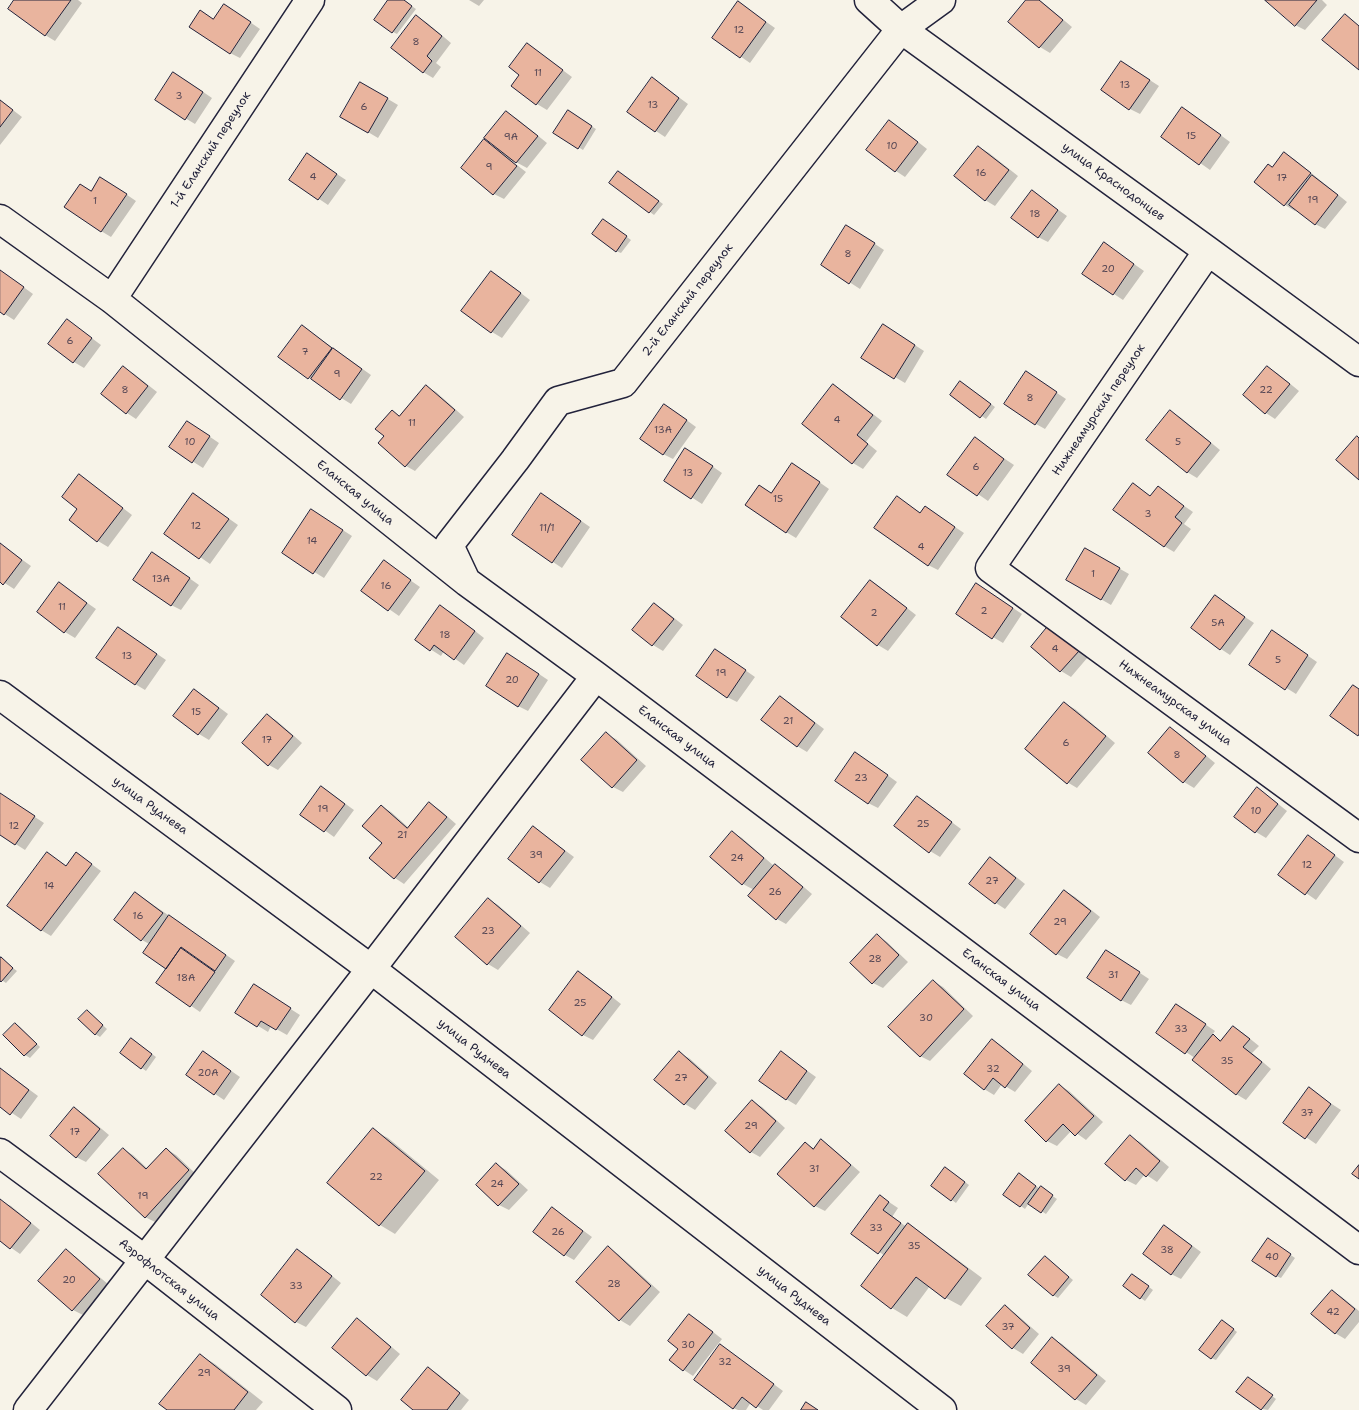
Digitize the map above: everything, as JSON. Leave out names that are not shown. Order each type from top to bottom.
[{"type":"street","name":"1-й Еланский переулок","points":[[112,299],[310,0]]},
{"type":"street","name":"улица Краснодонцев","points":[[869,0],[900,28],[1359,362]]},
{"type":"street","name":"2-й Еланский переулок","points":[[467,582],[449,545],[558,401],[623,383],[900,28],[941,0]]},
{"type":"street","name":"Еланская улица","points":[[0,219],[112,299],[467,582],[596,676],[1359,1250]]},
{"type":"street","name":"Нижнеамурский переулок","points":[[990,568],[1208,251]]},
{"type":"street","name":"Нижнеамурская улица","points":[[990,568],[1359,838]]},
{"type":"street","points":[[28,1410],[596,676]]},
{"type":"street","name":"улица Руднева","points":[[0,696],[371,969],[942,1410]]},
{"type":"street","name":"Аэрофлотская улица","points":[[0,1153],[144,1260],[337,1410]]},
{"type":"building","points":[[14,0],[71,0],[45,36],[8,9]]},
{"type":"building","points":[[388,0],[404,0],[412,6],[392,33],[374,20]]},
{"type":"building","points":[[1026,0],[1039,0],[1063,20],[1039,48],[1008,22]]},
{"type":"building","points":[[1265,0],[1317,0],[1295,26]]},
{"type":"building","points":[[738,1],[766,22],[740,58],[712,38]]},
{"type":"building","points":[[224,4],[251,22],[230,54],[189,27],[200,10],[213,19]]},
{"type":"building","points":[[1345,14],[1359,26],[1359,70],[1322,40]]},
{"type":"building","points":[[416,15],[442,36],[427,56],[432,61],[423,73],[391,48]]},
{"type":"building","points":[[527,43],[563,70],[536,105],[511,86],[519,75],[509,67]]},
{"type":"building","points":[[1121,61],[1150,80],[1129,110],[1101,90]]},
{"type":"building","points":[[173,72],[203,92],[185,120],[155,100]]},
{"type":"building","points":[[652,77],[679,98],[655,132],[627,112]]},
{"type":"building","points":[[360,82],[388,98],[368,133],[340,117]]},
{"type":"building","points":[[0,100],[13,110],[0,127]]},
{"type":"building","points":[[1182,107],[1221,135],[1199,165],[1161,137]]},
{"type":"building","points":[[568,110],[592,126],[578,149],[553,133]]},
{"type":"building","points":[[506,111],[538,136],[516,163],[484,138]]},
{"type":"building","points":[[889,120],[918,142],[895,172],[866,150]]},
{"type":"building","points":[[484,139],[517,166],[493,195],[461,168]]},
{"type":"building","points":[[978,146],[1009,170],[985,201],[954,176]]},
{"type":"building","points":[[1284,152],[1311,173],[1284,206],[1254,182],[1268,164],[1272,167]]},
{"type":"building","points":[[307,153],[337,174],[318,200],[289,180]]},
{"type":"building","points":[[618,171],[659,201],[649,213],[609,183]]},
{"type":"building","points":[[1312,175],[1338,195],[1315,225],[1289,205]]},
{"type":"building","points":[[100,177],[127,194],[101,232],[64,207],[80,184],[91,191]]},
{"type":"building","points":[[1032,190],[1058,210],[1038,238],[1011,218]]},
{"type":"building","points":[[603,219],[627,236],[616,252],[592,234]]},
{"type":"building","points":[[846,225],[875,243],[849,284],[821,265]]},
{"type":"building","points":[[1104,242],[1134,264],[1113,295],[1082,274]]},
{"type":"building","points":[[0,270],[24,287],[4,315],[0,312]]},
{"type":"building","points":[[491,271],[521,293],[491,333],[461,311]]},
{"type":"building","points":[[67,319],[92,338],[73,363],[48,344]]},
{"type":"building","points":[[883,324],[915,345],[894,379],[861,358]]},
{"type":"building","points":[[302,325],[332,348],[308,379],[278,357]]},
{"type":"building","points":[[333,348],[362,369],[340,400],[311,379]]},
{"type":"building","points":[[123,366],[148,386],[126,414],[101,394]]},
{"type":"building","points":[[1267,366],[1290,384],[1265,414],[1243,395]]},
{"type":"building","points":[[1026,371],[1057,392],[1035,425],[1004,404]]},
{"type":"building","points":[[960,381],[991,404],[980,418],[950,395]]},
{"type":"building","points":[[833,384],[873,415],[857,435],[868,444],[852,464],[802,424]]},
{"type":"building","points":[[426,385],[455,410],[405,467],[378,443],[384,436],[375,429],[392,410],[399,416]]},
{"type":"building","points":[[664,404],[687,420],[663,455],[640,439]]},
{"type":"building","points":[[1170,410],[1211,443],[1187,473],[1146,440]]},
{"type":"building","points":[[187,421],[210,436],[192,463],[169,447]]},
{"type":"building","points":[[1357,436],[1359,438],[1359,480],[1336,460]]},
{"type":"building","points":[[975,437],[1004,459],[977,496],[947,475]]},
{"type":"building","points":[[685,448],[713,466],[691,499],[664,481]]},
{"type":"building","points":[[792,463],[820,482],[786,533],[745,505],[759,485],[771,493]]},
{"type":"building","points":[[79,474],[123,508],[97,542],[69,520],[77,509],[62,497]]},
{"type":"building","points":[[1133,483],[1150,496],[1158,486],[1184,506],[1175,517],[1182,523],[1164,547],[1113,510]]},
{"type":"building","points":[[193,493],[229,519],[199,559],[164,534]]},
{"type":"building","points":[[541,493],[581,521],[552,563],[512,535]]},
{"type":"building","points":[[897,496],[920,513],[925,506],[955,527],[928,566],[874,528]]},
{"type":"building","points":[[311,509],[343,530],[313,574],[282,553]]},
{"type":"building","points":[[0,543],[22,560],[3,585],[0,582]]},
{"type":"building","points":[[1085,548],[1120,568],[1101,600],[1066,580]]},
{"type":"building","points":[[152,552],[190,578],[171,606],[133,580]]},
{"type":"building","points":[[384,560],[411,580],[388,611],[361,591]]},
{"type":"building","points":[[870,580],[907,608],[877,646],[841,617]]},
{"type":"building","points":[[59,582],[87,603],[64,633],[37,612]]},
{"type":"building","points":[[976,583],[1013,608],[992,639],[956,614]]},
{"type":"building","points":[[1215,595],[1245,617],[1220,650],[1191,628]]},
{"type":"building","points":[[654,603],[674,619],[652,646],[632,630]]},
{"type":"building","points":[[440,605],[475,631],[454,660],[434,645],[430,651],[415,640]]},
{"type":"building","points":[[1049,625],[1079,651],[1060,672],[1031,647]]},
{"type":"building","points":[[118,627],[157,654],[135,685],[96,658]]},
{"type":"building","points":[[1272,630],[1308,655],[1285,690],[1249,665]]},
{"type":"building","points":[[715,649],[746,670],[727,698],[696,676]]},
{"type":"building","points":[[507,653],[539,674],[518,707],[486,686]]},
{"type":"building","points":[[1353,685],[1359,689],[1358,736],[1330,716]]},
{"type":"building","points":[[194,689],[219,708],[198,735],[173,716]]},
{"type":"building","points":[[780,696],[815,723],[797,747],[761,720]]},
{"type":"building","points":[[1064,702],[1106,736],[1067,784],[1025,749]]},
{"type":"building","points":[[267,714],[293,736],[268,766],[242,743]]},
{"type":"building","points":[[1170,727],[1206,756],[1183,783],[1148,753]]},
{"type":"building","points":[[606,732],[637,760],[612,788],[581,760]]},
{"type":"building","points":[[855,752],[888,775],[868,804],[835,781]]},
{"type":"building","points":[[321,786],[345,804],[324,832],[300,815]]},
{"type":"building","points":[[1257,787],[1278,804],[1255,833],[1234,817]]},
{"type":"building","points":[[0,793],[35,816],[15,845],[0,835]]},
{"type":"building","points":[[917,796],[952,822],[929,853],[894,826]]},
{"type":"building","points":[[429,802],[447,817],[394,879],[369,858],[382,843],[362,826],[381,805],[407,828]]},
{"type":"building","points":[[533,826],[565,851],[539,883],[508,859]]},
{"type":"building","points":[[732,831],[764,858],[742,885],[710,857]]},
{"type":"building","points":[[1308,835],[1335,855],[1305,895],[1278,875]]},
{"type":"building","points":[[47,852],[66,866],[76,852],[92,864],[41,931],[7,906]]},
{"type":"building","points":[[990,857],[1016,878],[995,904],[969,884]]},
{"type":"building","points":[[775,864],[803,887],[776,920],[748,896]]},
{"type":"building","points":[[1064,890],[1091,911],[1056,955],[1030,934]]},
{"type":"building","points":[[135,892],[163,913],[141,941],[114,920]]},
{"type":"building","points":[[488,898],[521,926],[487,965],[455,937]]},
{"type":"building","points":[[169,915],[226,955],[215,971],[181,947],[166,969],[143,953]]},
{"type":"building","points":[[877,934],[899,955],[872,984],[850,963]]},
{"type":"building","points":[[181,948],[215,972],[190,1007],[156,983]]},
{"type":"building","points":[[1106,950],[1140,972],[1121,1001],[1087,978]]},
{"type":"building","points":[[1,957],[13,968],[1,982],[0,959]]},
{"type":"building","points":[[578,971],[612,997],[582,1036],[549,1010]]},
{"type":"building","points":[[933,980],[964,1009],[920,1057],[888,1027]]},
{"type":"building","points":[[254,984],[291,1008],[276,1030],[261,1021],[257,1027],[235,1013]]},
{"type":"building","points":[[1176,1004],[1206,1024],[1185,1054],[1156,1033]]},
{"type":"building","points":[[87,1010],[103,1025],[95,1035],[78,1019]]},
{"type":"building","points":[[15,1023],[37,1044],[24,1056],[3,1035]]},
{"type":"building","points":[[1233,1026],[1250,1039],[1243,1047],[1262,1062],[1236,1095],[1192,1060],[1213,1034],[1220,1041]]},
{"type":"building","points":[[131,1038],[152,1054],[141,1069],[120,1053]]},
{"type":"building","points":[[992,1039],[1023,1064],[1005,1088],[993,1078],[984,1090],[964,1074]]},
{"type":"building","points":[[203,1051],[231,1071],[214,1095],[186,1075]]},
{"type":"building","points":[[679,1051],[708,1077],[684,1105],[654,1080]]},
{"type":"building","points":[[781,1051],[807,1071],[786,1100],[759,1081]]},
{"type":"building","points":[[0,1068],[29,1090],[10,1115],[0,1107]]},
{"type":"building","points":[[1059,1084],[1094,1116],[1075,1136],[1063,1124],[1046,1142],[1025,1121]]},
{"type":"building","points":[[1309,1087],[1331,1104],[1305,1139],[1283,1123]]},
{"type":"building","points":[[752,1100],[776,1121],[750,1153],[725,1131]]},
{"type":"building","points":[[74,1107],[100,1129],[76,1158],[50,1136]]},
{"type":"building","points":[[373,1128],[425,1171],[379,1226],[327,1183]]},
{"type":"building","points":[[1130,1135],[1160,1161],[1146,1177],[1136,1168],[1125,1181],[1105,1164]]},
{"type":"building","points":[[821,1139],[851,1165],[814,1207],[777,1174],[805,1142],[813,1149]]},
{"type":"building","points":[[123,1148],[146,1169],[166,1148],[189,1170],[145,1218],[98,1174]]},
{"type":"building","points":[[496,1163],[519,1184],[498,1206],[476,1185]]},
{"type":"building","points":[[1359,1165],[1359,1179],[1352,1174]]},
{"type":"building","points":[[945,1167],[965,1182],[951,1201],[931,1186]]},
{"type":"building","points":[[1019,1173],[1036,1186],[1020,1207],[1003,1195]]},
{"type":"building","points":[[1041,1186],[1053,1195],[1041,1213],[1028,1204]]},
{"type":"building","points":[[880,1195],[889,1202],[883,1210],[901,1223],[878,1254],[851,1234]]},
{"type":"building","points":[[0,1199],[31,1223],[10,1249],[0,1241]]},
{"type":"building","points":[[552,1207],[583,1231],[564,1256],[533,1232]]},
{"type":"building","points":[[908,1223],[968,1269],[945,1299],[916,1277],[891,1309],[861,1286]]},
{"type":"building","points":[[1164,1225],[1192,1246],[1171,1275],[1143,1254]]},
{"type":"building","points":[[1268,1238],[1291,1254],[1276,1277],[1252,1261]]},
{"type":"building","points":[[608,1246],[651,1286],[619,1321],[576,1282]]},
{"type":"building","points":[[66,1249],[100,1279],[72,1311],[38,1281]]},
{"type":"building","points":[[297,1249],[332,1276],[295,1323],[261,1295]]},
{"type":"building","points":[[1045,1256],[1069,1277],[1053,1296],[1028,1275]]},
{"type":"building","points":[[1132,1274],[1149,1286],[1140,1299],[1123,1286]]},
{"type":"building","points":[[1332,1290],[1355,1309],[1335,1334],[1311,1314]]},
{"type":"building","points":[[1005,1305],[1030,1328],[1012,1349],[986,1326]]},
{"type":"building","points":[[689,1314],[713,1332],[683,1371],[669,1360],[678,1349],[668,1341]]},
{"type":"building","points":[[357,1318],[391,1347],[366,1376],[332,1348]]},
{"type":"building","points":[[1222,1320],[1234,1329],[1211,1359],[1199,1350]]},
{"type":"building","points":[[1052,1337],[1097,1375],[1075,1400],[1031,1363]]},
{"type":"building","points":[[720,1344],[774,1384],[756,1408],[742,1397],[733,1409],[694,1380]]},
{"type":"building","points":[[200,1354],[248,1392],[234,1410],[167,1410],[159,1404]]},
{"type":"building","points":[[428,1367],[460,1393],[447,1410],[413,1410],[401,1400]]},
{"type":"building","points":[[1248,1377],[1273,1395],[1261,1410],[1236,1392]]},
{"type":"building","points":[[806,1402],[818,1410],[801,1410]]}]
